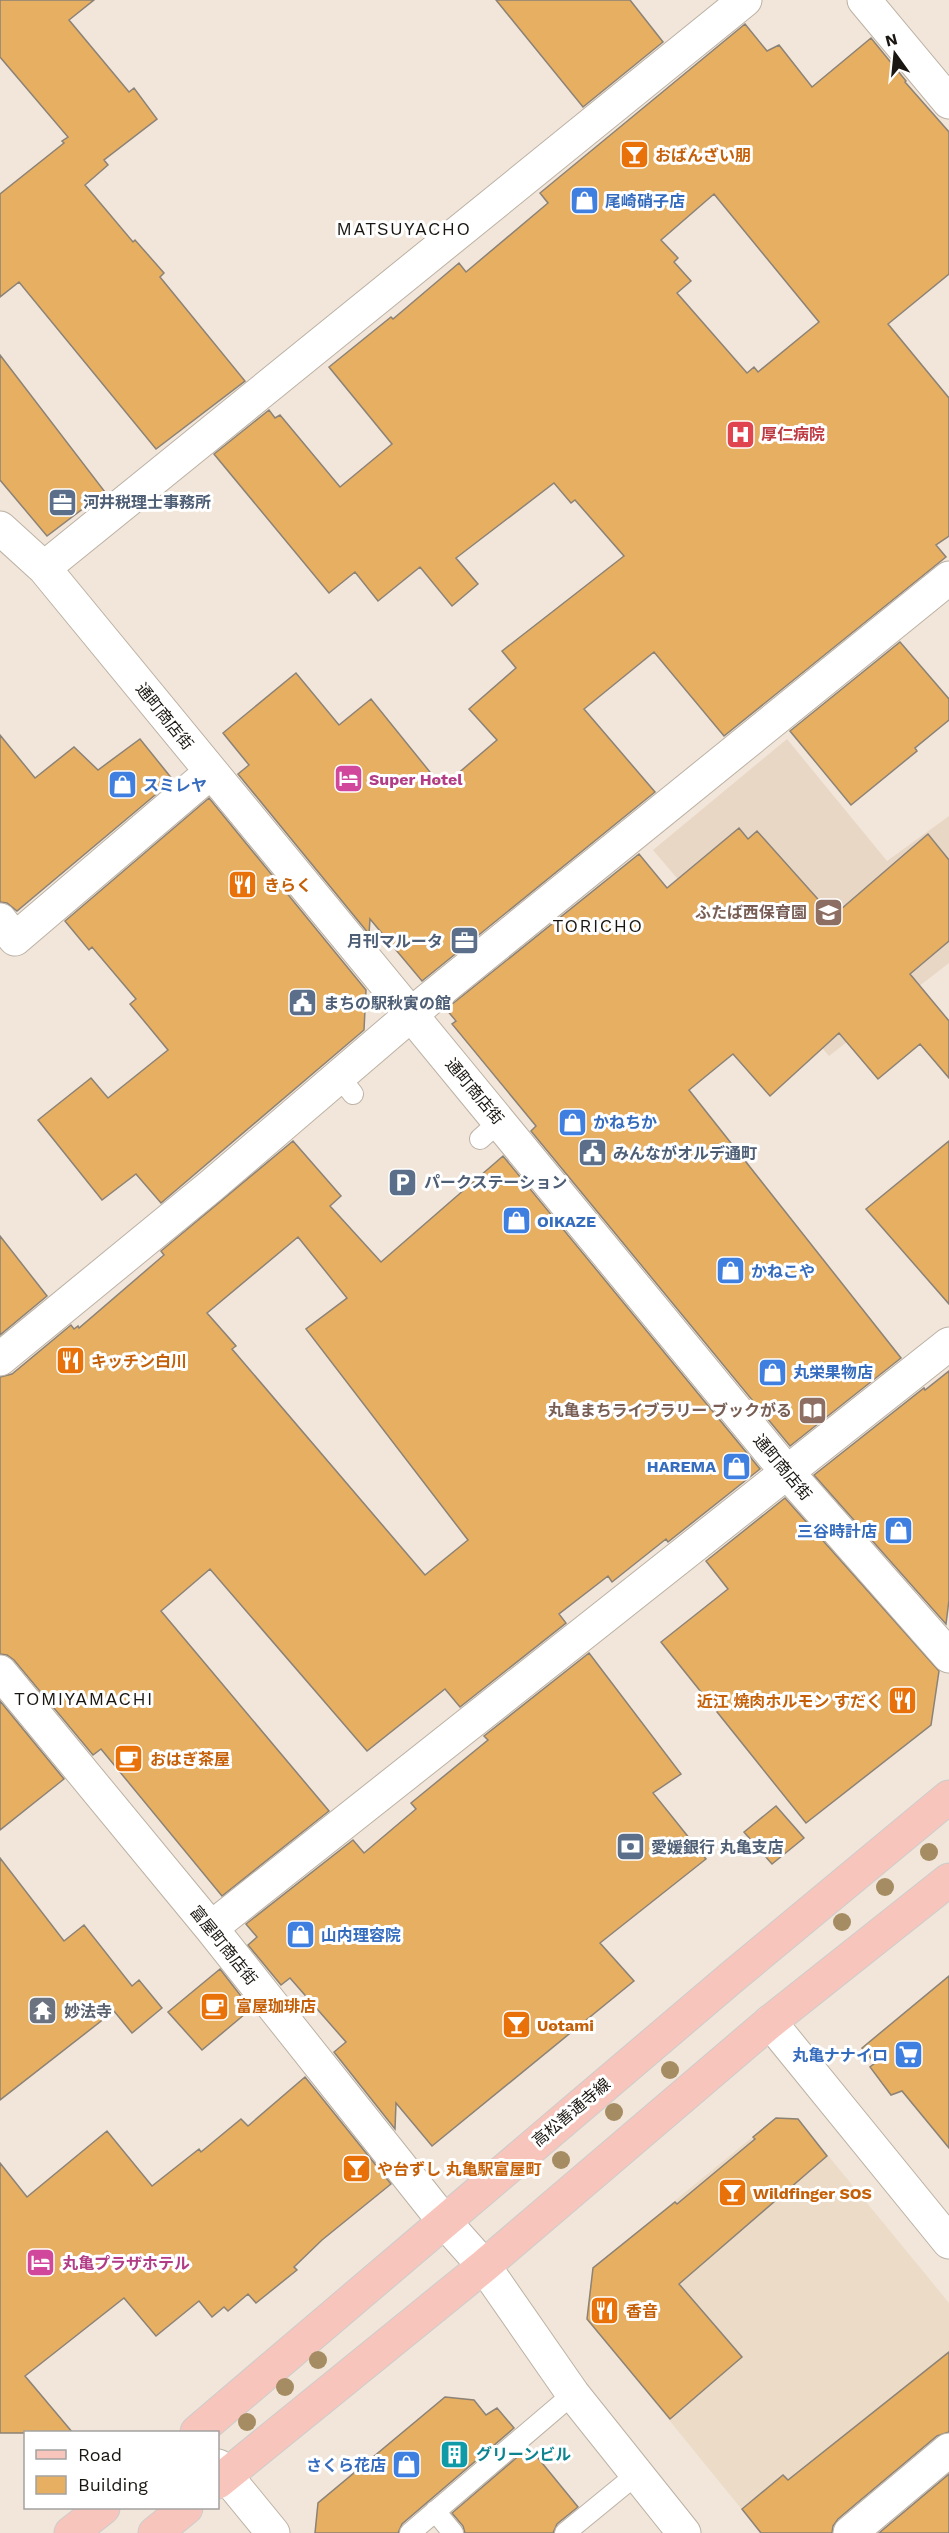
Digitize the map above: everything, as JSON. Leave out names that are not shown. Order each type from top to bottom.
[{"type":"main road","name":"高松善通寺線","points":[[199,2431],[364,2291],[443,2220],[949,1797]]},
{"type":"main road","points":[[220,2474],[484,2266],[770,2022],[949,1880]]},
{"type":"main road","points":[[71,2533],[102,2509]]},
{"type":"main road","points":[[155,2533],[185,2509]]},
{"type":"street","points":[[44,568],[745,0]]},
{"type":"street","points":[[864,0],[949,102]]},
{"type":"street","name":"通町商店街","points":[[1,530],[44,568],[410,1015],[490,1130],[949,1656]]},
{"type":"street","points":[[0,1359],[211,1186],[346,1085],[410,1015],[949,578]]},
{"type":"street","points":[[0,920],[15,939],[211,772]]},
{"type":"street","points":[[211,1928],[949,1344]]},
{"type":"street","name":"富屋町商店街","points":[[0,1672],[211,1928],[443,2220],[484,2266],[573,2394],[684,2533]]},
{"type":"street","points":[[770,2022],[949,2242]]},
{"type":"street","points":[[850,2533],[949,2450]]},
{"type":"street","points":[[220,2474],[273,2533]]},
{"type":"lane","points":[[410,2533],[573,2394]]},
{"type":"lane","points":[[565,2533],[637,2474]]},
{"type":"lane","points":[[435,2511],[453,2533]]},
{"type":"shaded area","name":"ふたば西保育園","points":[[787,739],[887,861],[949,816],[949,963],[829,1056],[653,850]]},
{"type":"shaded area","points":[[776,2118],[798,2119],[949,2303],[949,2418],[761,2533],[587,2319],[592,2273],[595,2266]]},
{"type":"building","points":[[0,0],[94,0],[69,20],[129,92],[134,88],[157,119],[104,160],[108,165],[85,185],[133,242],[135,240],[164,273],[160,277],[245,381],[156,449],[19,282],[0,297],[0,194],[64,143],[62,141],[68,137],[0,57]]},
{"type":"building","points":[[496,0],[630,0],[663,42],[583,107]]},
{"type":"building","points":[[745,24],[767,51],[779,45],[812,87],[871,38],[905,82],[949,132],[949,274],[888,324],[949,398],[949,536],[936,545],[946,557],[724,736],[654,652],[584,709],[655,792],[422,981],[370,919],[369,934],[238,774],[249,765],[223,733],[296,673],[339,725],[371,699],[442,787],[497,740],[469,709],[516,668],[502,651],[624,556],[575,500],[571,503],[554,483],[456,558],[478,584],[452,606],[420,567],[378,601],[355,572],[329,593],[214,454],[269,410],[275,418],[280,415],[340,487],[392,444],[329,367],[391,317],[393,319],[459,263],[466,272],[548,203],[540,193]],"holes":[[[714,194],[819,322],[758,372],[754,367],[747,373],[677,293],[691,281],[674,262],[678,258],[661,240]]]},
{"type":"building","points":[[0,355],[105,492],[47,536],[0,480]]},
{"type":"building","points":[[900,642],[949,699],[949,720],[915,748],[917,751],[851,805],[790,731]]},
{"type":"building","points":[[0,735],[35,778],[74,747],[98,770],[140,739],[173,780],[17,911],[7,903],[0,902]]},
{"type":"building","points":[[209,798],[366,990],[364,1030],[161,1203],[136,1174],[102,1200],[38,1120],[91,1078],[108,1098],[168,1050],[130,1004],[136,999],[92,947],[89,950],[65,921]]},
{"type":"building","points":[[739,828],[748,839],[757,831],[833,916],[928,834],[949,860],[949,941],[910,974],[949,1021],[949,1078],[920,1044],[878,1079],[839,1033],[770,1096],[733,1054],[689,1090],[901,1358],[790,1446],[531,1131],[536,1126],[452,1024],[456,1021],[446,1009],[639,854],[667,888]]},
{"type":"building","points":[[293,1141],[341,1196],[330,1206],[381,1262],[503,1156],[760,1469],[668,1542],[666,1539],[612,1582],[608,1576],[559,1614],[566,1623],[460,1707],[445,1689],[367,1751],[210,1569],[161,1611],[329,1811],[222,1896],[101,1749],[93,1755],[14,1660],[7,1655],[0,1654],[0,1377],[12,1374],[71,1325],[74,1329],[78,1326],[79,1328],[164,1255],[161,1251]],"holes":[[[298,1237],[347,1298],[306,1329],[468,1540],[425,1575],[232,1349],[236,1346],[207,1313]]]},
{"type":"building","points":[[949,1141],[949,1304],[866,1209]]},
{"type":"building","points":[[0,1236],[47,1296],[0,1335]]},
{"type":"building","points":[[949,1371],[949,1600],[946,1624],[814,1475]]},
{"type":"building","points":[[785,1498],[939,1671],[931,1725],[806,1823],[661,1642],[728,1589],[706,1561]]},
{"type":"building","points":[[589,1653],[681,1774],[653,1793],[706,1859],[600,1943],[634,1981],[432,2146],[396,2103],[395,2129],[334,2052],[346,2042],[290,1978],[281,1985],[248,1945],[257,1937],[246,1924],[353,1840],[364,1853],[416,1809],[411,1803],[488,1740],[484,1736]]},
{"type":"building","points":[[0,1701],[64,1779],[0,1830]]},
{"type":"building","points":[[776,1806],[804,1838],[772,1864],[744,1832]]},
{"type":"building","name":"妙法寺","points":[[0,1858],[64,1941],[84,1925],[132,1986],[139,1980],[162,2008],[132,2033],[114,2011],[0,2100]]},
{"type":"building","points":[[220,1969],[251,2009],[202,2050],[168,2012]]},
{"type":"building","name":"丸亀ナナイロ","points":[[949,1976],[949,2148],[902,2091],[891,2095],[870,2067],[875,2063],[862,2048]]},
{"type":"building","points":[[305,2077],[391,2184],[322,2240],[294,2267],[297,2270],[256,2303],[248,2294],[228,2311],[224,2307],[212,2317],[199,2301],[156,2336],[124,2298],[25,2376],[71,2431],[0,2433],[0,2163],[27,2197],[107,2131],[152,2186],[199,2149],[201,2152],[241,2119],[248,2126]]},
{"type":"building","points":[[776,2118],[798,2119],[827,2156],[679,2284],[742,2357],[670,2419],[587,2319],[593,2268],[675,2202],[677,2204],[755,2139],[753,2137]]},
{"type":"building","points":[[949,2352],[949,2432],[937,2436],[838,2519],[833,2526],[832,2533],[761,2533],[742,2509],[783,2475],[788,2480]]},
{"type":"building","points":[[445,2397],[474,2400],[486,2415],[497,2408],[514,2428],[402,2524],[398,2533],[315,2533],[318,2503]]},
{"type":"building","points":[[529,2447],[578,2507],[557,2524],[553,2533],[465,2533],[463,2526],[452,2513]]},
{"type":"building","points":[[949,2474],[949,2533],[879,2533]]},
{"type":"place","name":"おばんざい朋","points":[[634,155]]},
{"type":"place","name":"尾崎硝子店","points":[[584,201]]},
{"type":"place","name":"厚仁病院","points":[[740,434]]},
{"type":"place","name":"河井税理士事務所","points":[[62,502]]},
{"type":"place","name":"Super Hotel","points":[[348,779]]},
{"type":"place","name":"スミレヤ","points":[[122,785]]},
{"type":"place","name":"きらく","points":[[243,885]]},
{"type":"place","name":"ふたば西保育園","points":[[828,912]]},
{"type":"place","name":"月刊マルータ","points":[[464,941]]},
{"type":"place","name":"まちの駅秋寅の館","points":[[302,1003]]},
{"type":"place","name":"かねちか","points":[[572,1122]]},
{"type":"place","name":"みんながオルデ通町","points":[[592,1153]]},
{"type":"place","name":"パークステーション","points":[[403,1182]]},
{"type":"place","name":"OIKAZE","points":[[516,1221]]},
{"type":"place","name":"かねこや","points":[[730,1271]]},
{"type":"place","name":"キッチン白川","points":[[70,1361]]},
{"type":"place","name":"丸栄果物店","points":[[772,1372]]},
{"type":"place","name":"丸亀まちライブラリー ブックがる","points":[[813,1410]]},
{"type":"place","name":"HAREMA","points":[[737,1466]]},
{"type":"place","name":"三谷時計店","points":[[898,1531]]},
{"type":"place","name":"近江 焼肉ホルモン すだく","points":[[903,1701]]},
{"type":"place","name":"おはぎ茶屋","points":[[129,1759]]},
{"type":"place","name":"愛媛銀行 丸亀支店","points":[[630,1847]]},
{"type":"place","name":"山内理容院","points":[[300,1935]]},
{"type":"place","name":"富屋珈琲店","points":[[215,2006]]},
{"type":"place","name":"妙法寺","points":[[43,2011]]},
{"type":"place","name":"Uotami","points":[[516,2025]]},
{"type":"place","name":"丸亀ナナイロ","points":[[909,2055]]},
{"type":"place","name":"や台ずし 丸亀駅富屋町","points":[[356,2169]]},
{"type":"place","name":"Wildfinger SOS","points":[[732,2193]]},
{"type":"place","name":"丸亀プラザホテル","points":[[41,2263]]},
{"type":"place","name":"香音","points":[[605,2311]]},
{"type":"place","name":"グリーンビル","points":[[455,2454]]},
{"type":"place","name":"さくら花店","points":[[407,2465]]},
{"type":"district","name":"MATSUYACHO","points":[[404,229]]},
{"type":"district","name":"TORICHO","points":[[598,926]]},
{"type":"district","name":"TOMIYAMACHI","points":[[84,1699]]}]
